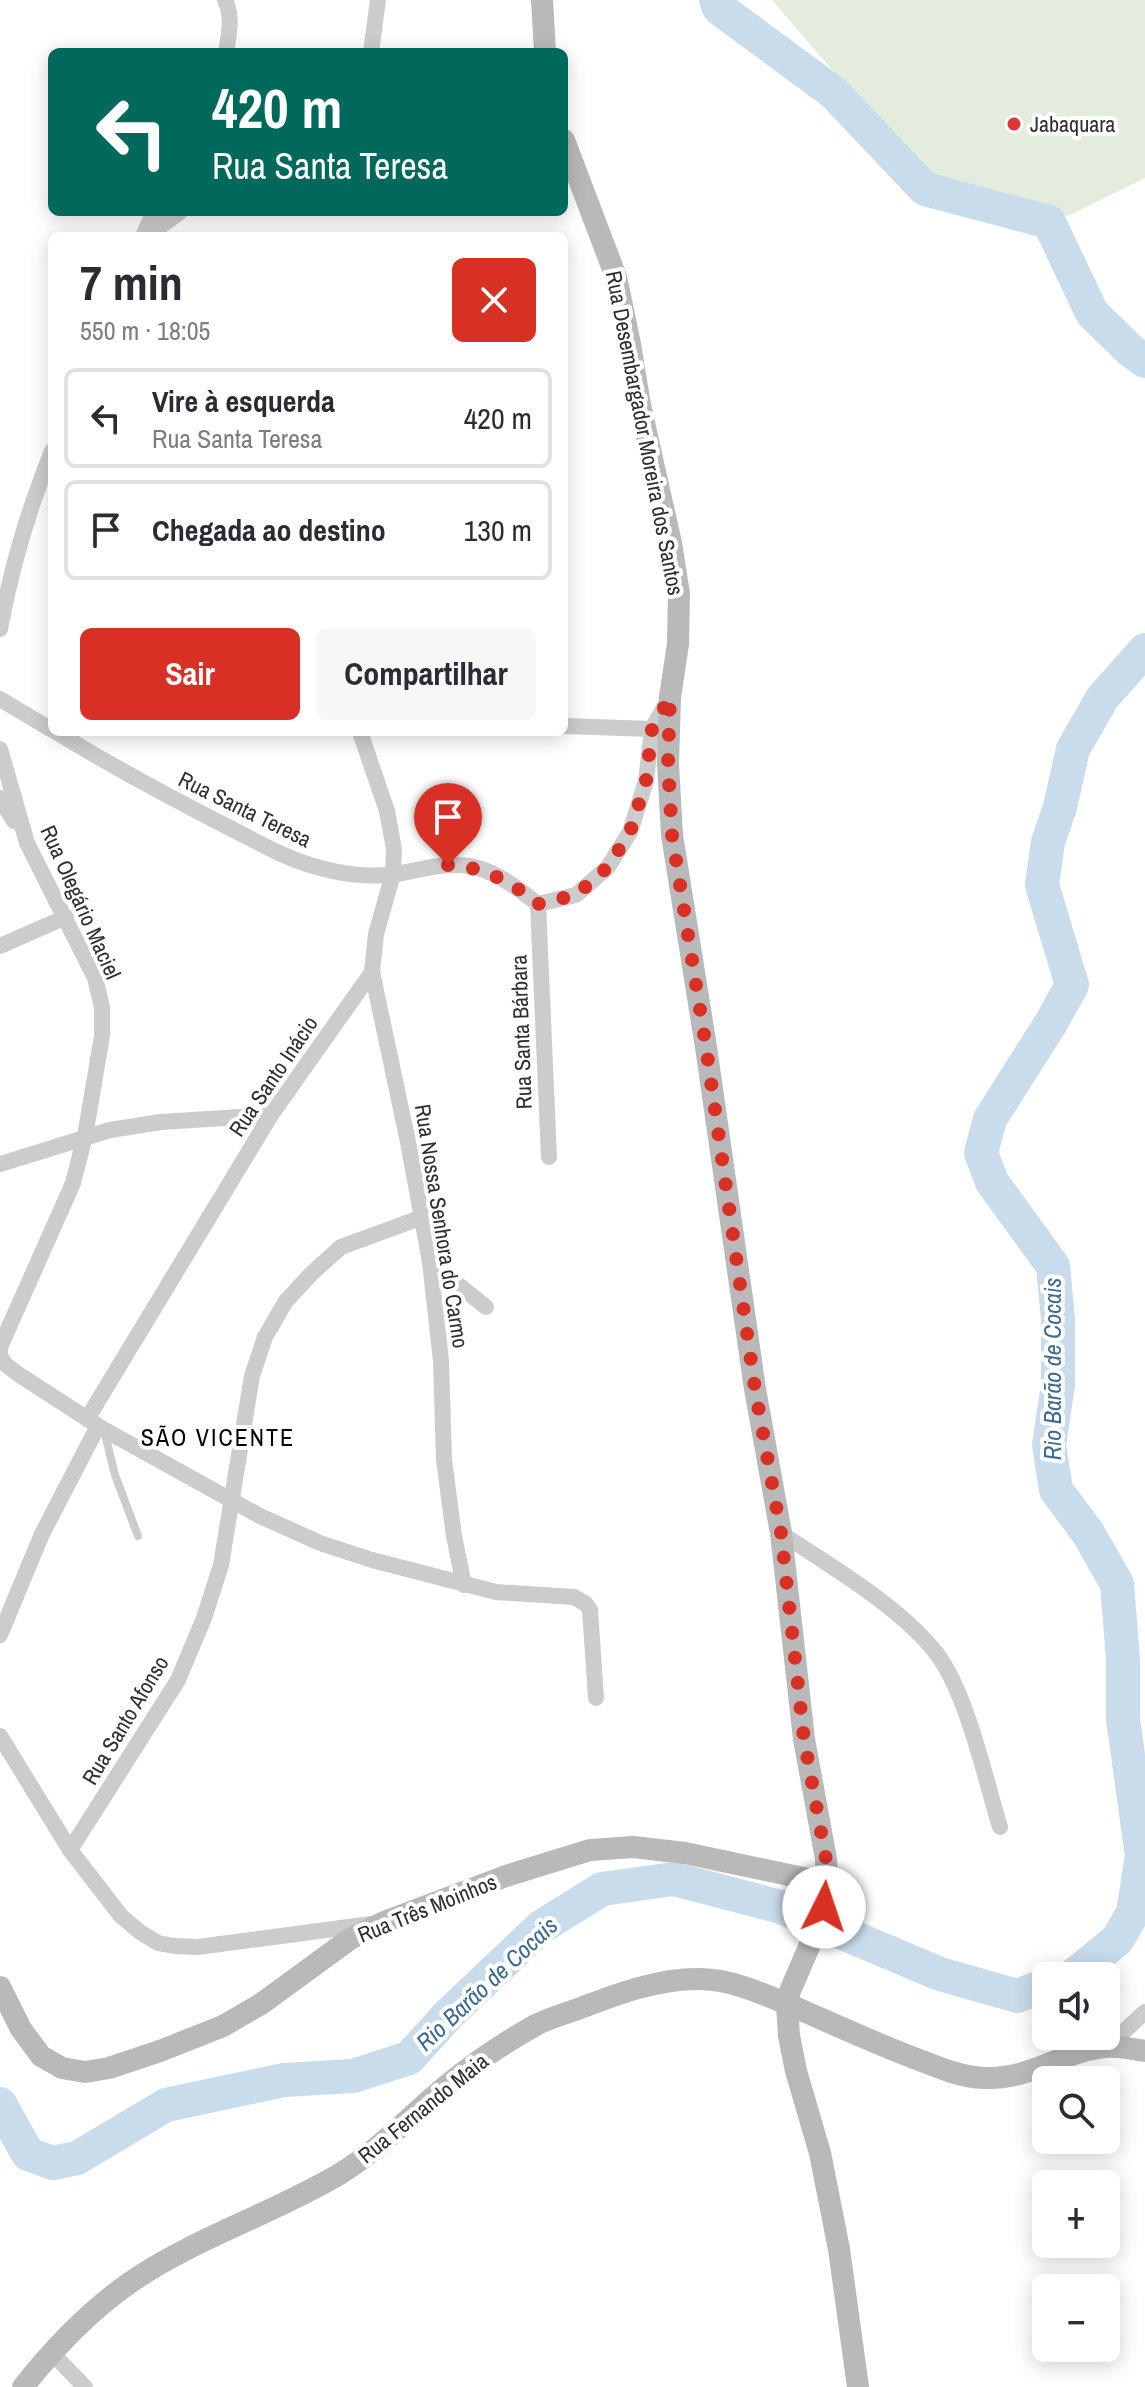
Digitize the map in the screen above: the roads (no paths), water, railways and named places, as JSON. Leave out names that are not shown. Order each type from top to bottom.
[{"type":"street","points":[[372,48],[378,0]]},
{"type":"street","points":[[542,0],[545,48]]},
{"type":"street","points":[[227,48],[228,3]]},
{"type":"street","name":"Rua Desembargador Moreira dos Santos","points":[[568,151],[616,277],[679,594],[668,764],[672,835],[755,1389],[781,1533],[804,1739],[826,1859],[827,1883],[818,1926],[793,1982],[787,2004],[789,2036],[820,2153],[839,2249],[858,2387]]},
{"type":"street","points":[[151,232],[174,216]]},
{"type":"street","points":[[0,629],[5,602],[48,461]]},
{"type":"street","points":[[538,904],[576,895],[608,867],[630,832],[646,781],[652,729],[670,697]]},
{"type":"street","name":"Rua Santa Teresa","points":[[0,699],[48,727]]},
{"type":"street","points":[[568,726],[652,729]]},
{"type":"street","name":"Rua Santa Teresa","points":[[62,736],[137,780],[278,852],[316,867],[340,872],[393,874],[448,865],[470,866],[516,886],[538,904]]},
{"type":"street","name":"Rua Santo Inácio","points":[[0,1635],[42,1534],[96,1424],[271,1115],[372,972],[376,934],[393,874],[394,849],[387,811],[361,736]]},
{"type":"street","name":"Rua Olegário Maciel","points":[[0,749],[27,843],[95,978],[102,1007],[102,1036],[85,1136],[67,1197],[1,1345],[0,1354]]},
{"type":"street","points":[[0,798],[27,843]]},
{"type":"street","name":"Rua Santa Bárbara","points":[[538,904],[549,1157]]},
{"type":"street","points":[[0,946],[66,917]]},
{"type":"street","name":"Rua Nossa Senhora do Carmo","points":[[372,972],[430,1262],[441,1361],[444,1460],[464,1585]]},
{"type":"street","points":[[0,1164],[85,1136],[161,1122],[271,1115]]},
{"type":"street","name":"Rua Santo Afonso","points":[[70,1850],[178,1680],[204,1618],[221,1565],[252,1376],[265,1337],[286,1301],[341,1247],[420,1218]]},
{"type":"street","points":[[430,1262],[486,1307]]},
{"type":"street","points":[[0,1354],[5,1364],[18,1374],[96,1424],[232,1501],[320,1543],[464,1585],[526,1596],[565,1596],[581,1600],[590,1610],[596,1698]]},
{"type":"street","points":[[781,1533],[869,1593],[917,1631],[937,1655],[964,1710],[1000,1827]]},
{"type":"street","points":[[0,1736],[70,1850],[121,1916],[158,1943],[198,1947],[384,1922]]},
{"type":"street","name":"Rua Três Moinhos","points":[[0,1987],[21,2029],[41,2056],[62,2068],[85,2072],[109,2068],[160,2051],[223,2026],[261,2004],[350,1939],[384,1922],[506,1876],[590,1850],[633,1847],[685,1853],[827,1883]]},
{"type":"street","name":"Rua Fernando Maia","points":[[23,2387],[51,2352],[95,2308],[131,2282],[338,2175],[373,2151],[447,2085],[493,2051],[539,2023],[620,1994],[668,1981],[703,1979],[733,1983],[761,1992],[906,2055],[959,2074],[983,2078],[1009,2077],[1034,2071],[1089,2050]]},
{"type":"street","points":[[1120,2035],[1145,2012]]},
{"type":"street","name":"Rua Fernando Maia","points":[[1120,2048],[1145,2051]]},
{"type":"street","points":[[51,2352],[85,2387]]},
{"type":"lane","points":[[96,1424],[138,1536]]},
{"type":"waterway","name":"Rio Barão de Cocais","points":[[716,0],[719,8],[834,93],[925,189],[1049,222],[1092,313],[1145,361]]},
{"type":"waterway","name":"Rio Barão de Cocais","points":[[1090,1962],[1117,1940],[1133,1913],[1142,1856],[1123,1719],[1123,1659],[1117,1584],[1088,1533],[1056,1490],[1049,1445],[1058,1385],[1058,1319],[1053,1266],[992,1182],[981,1153],[990,1119],[1072,985],[1042,885],[1048,842],[1060,807],[1073,749],[1103,697],[1145,650]]},
{"type":"waterway","name":"Rio Barão de Cocais","points":[[0,2104],[28,2154],[53,2163],[77,2158],[166,2105],[284,2080],[353,2076],[409,2058],[449,2014],[541,1927],[602,1889],[674,1879],[781,1907],[940,1974],[1017,1996],[1032,1990]]},
{"type":"place","name":"Jabaquara","points":[[1014,124]]},
{"type":"district","name":"SÃO VICENTE","points":[[218,1438]]}]
